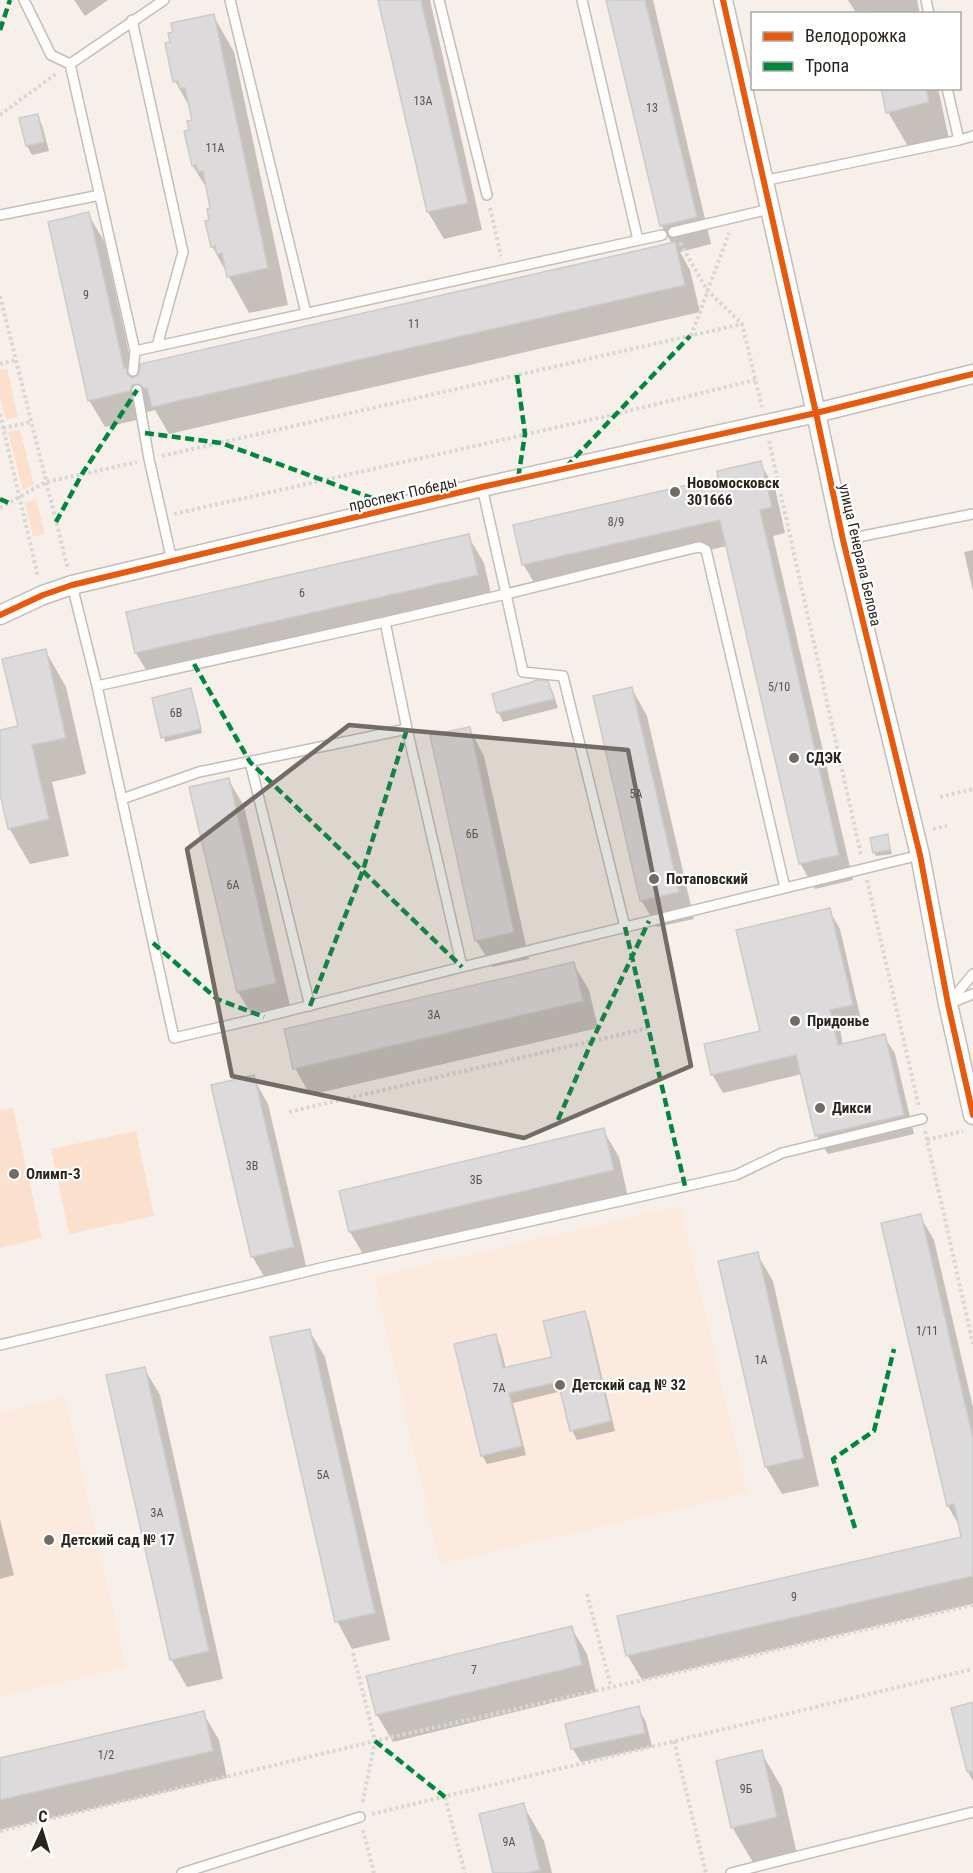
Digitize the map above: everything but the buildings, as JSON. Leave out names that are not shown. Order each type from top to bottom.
[{"type":"street","name":"улица Генерала Белова","points":[[723,0],[843,540],[920,855],[948,1004],[969,1075],[973,1115]]},
{"type":"street","name":"проспект Победы","points":[[0,615],[43,595],[72,585],[482,487],[816,413],[973,374]]},
{"type":"lane","points":[[24,0],[51,55],[70,64]]},
{"type":"lane","points":[[70,64],[164,0]]},
{"type":"lane","points":[[230,0],[306,314]]},
{"type":"lane","points":[[439,0],[487,195]]},
{"type":"lane","points":[[582,0],[638,240]]},
{"type":"lane","points":[[132,20],[183,252],[157,346]]},
{"type":"lane","points":[[70,64],[135,351],[133,371]]},
{"type":"lane","points":[[947,90],[959,140]]},
{"type":"lane","points":[[763,181],[973,136]]},
{"type":"lane","points":[[0,215],[100,195]]},
{"type":"lane","points":[[673,232],[770,209]]},
{"type":"lane","points":[[135,351],[662,235]]},
{"type":"lane","points":[[136,390],[172,561]]},
{"type":"lane","points":[[482,487],[523,672],[562,676],[625,927]]},
{"type":"lane","points":[[843,540],[973,514]]},
{"type":"lane","points":[[97,686],[385,622],[700,547],[706,550],[785,888]]},
{"type":"lane","points":[[72,585],[97,686],[174,1038],[920,855]]},
{"type":"lane","points":[[385,622],[407,729],[462,967]]},
{"type":"lane","points":[[122,799],[199,772],[407,729]]},
{"type":"lane","points":[[250,762],[310,1006]]},
{"type":"lane","points":[[948,1004],[973,974]]},
{"type":"lane","points":[[948,1004],[973,994]]},
{"type":"lane","points":[[0,1345],[325,1267],[736,1175],[782,1152],[922,1119]]},
{"type":"lane","points":[[731,1873],[973,1812]]},
{"type":"lane","points":[[182,1873],[360,1817]]},
{"type":"path","points":[[0,115],[70,64]]},
{"type":"path","points":[[487,195],[504,270]]},
{"type":"path","points":[[690,336],[735,218]]},
{"type":"path","points":[[673,232],[708,290],[742,324],[973,1344]]},
{"type":"path","points":[[0,296],[72,585]]},
{"type":"path","points":[[0,508],[46,482],[742,324]]},
{"type":"path","points":[[0,364],[16,360]]},
{"type":"path","points":[[162,516],[616,414],[755,380]]},
{"type":"path","points":[[0,414],[43,595]]},
{"type":"path","points":[[3,428],[31,423]]},
{"type":"path","points":[[940,797],[973,789]]},
{"type":"path","points":[[289,1112],[648,1028]]},
{"type":"path","points":[[927,1140],[973,1129]]},
{"type":"path","points":[[586,1594],[611,1688]]},
{"type":"path","points":[[0,1831],[375,1741],[973,1605]]},
{"type":"path","points":[[353,1653],[375,1741],[360,1817],[374,1873]]},
{"type":"path","points":[[360,1817],[973,1670]]},
{"type":"path","points":[[674,1742],[706,1873]]},
{"type":"path","points":[[445,1797],[465,1873]]},
{"type":"highlighted area","points":[[349,725],[628,750],[691,1066],[524,1138],[232,1076],[187,849]]},
{"type":"shaded area","points":[[7,368],[18,417],[6,420],[0,398],[0,370]]},
{"type":"shaded area","points":[[20,430],[34,485],[23,490],[8,432]]},
{"type":"shaded area","points":[[36,498],[45,534],[33,537],[25,503]]},
{"type":"shaded area","name":"Олимп-3","points":[[13,1108],[42,1238],[0,1248],[0,1110]]},
{"type":"shaded area","points":[[136,1131],[154,1216],[69,1234],[51,1149]]},
{"type":"shaded area","name":"Детский сад № 32","points":[[680,1206],[747,1493],[440,1564],[374,1277]]},
{"type":"shaded area","name":"Детский сад № 17","points":[[65,1397],[126,1667],[0,1697],[0,1412]]},
{"type":"marked path","points":[[0,30],[10,0]]},
{"type":"marked path","points":[[566,467],[690,336]]},
{"type":"marked path","points":[[517,375],[525,434],[518,479]]},
{"type":"marked path","points":[[56,522],[82,474],[137,390]]},
{"type":"marked path","points":[[145,433],[221,443],[394,506]]},
{"type":"marked path","points":[[0,499],[9,503]]},
{"type":"marked path","points":[[194,664],[250,762],[462,967]]},
{"type":"marked path","points":[[310,1006],[363,870],[407,729]]},
{"type":"marked path","points":[[558,1120],[592,1041],[649,921]]},
{"type":"marked path","points":[[625,927],[685,1186]]},
{"type":"marked path","points":[[153,943],[217,999],[264,1017]]},
{"type":"marked path","points":[[855,1528],[833,1459],[874,1431],[894,1349]]},
{"type":"marked path","points":[[375,1741],[445,1797]]},
{"type":"cycle path","points":[[723,0],[843,540],[920,855],[948,1004],[973,1115]]},
{"type":"cycle path","points":[[0,615],[43,595],[72,585],[482,487],[816,413],[973,374]]},
{"type":"place","name":"Новомосковск 301666","points":[[675,492]]},
{"type":"place","name":"СДЭК","points":[[794,758]]},
{"type":"place","name":"Потаповский","points":[[654,879]]},
{"type":"place","name":"Придонье","points":[[795,1021]]},
{"type":"place","name":"Дикси","points":[[820,1108]]},
{"type":"place","name":"Олимп-3","points":[[14,1174]]},
{"type":"place","name":"Детский сад № 32","points":[[560,1385]]},
{"type":"place","name":"Детский сад № 17","points":[[49,1540]]}]
